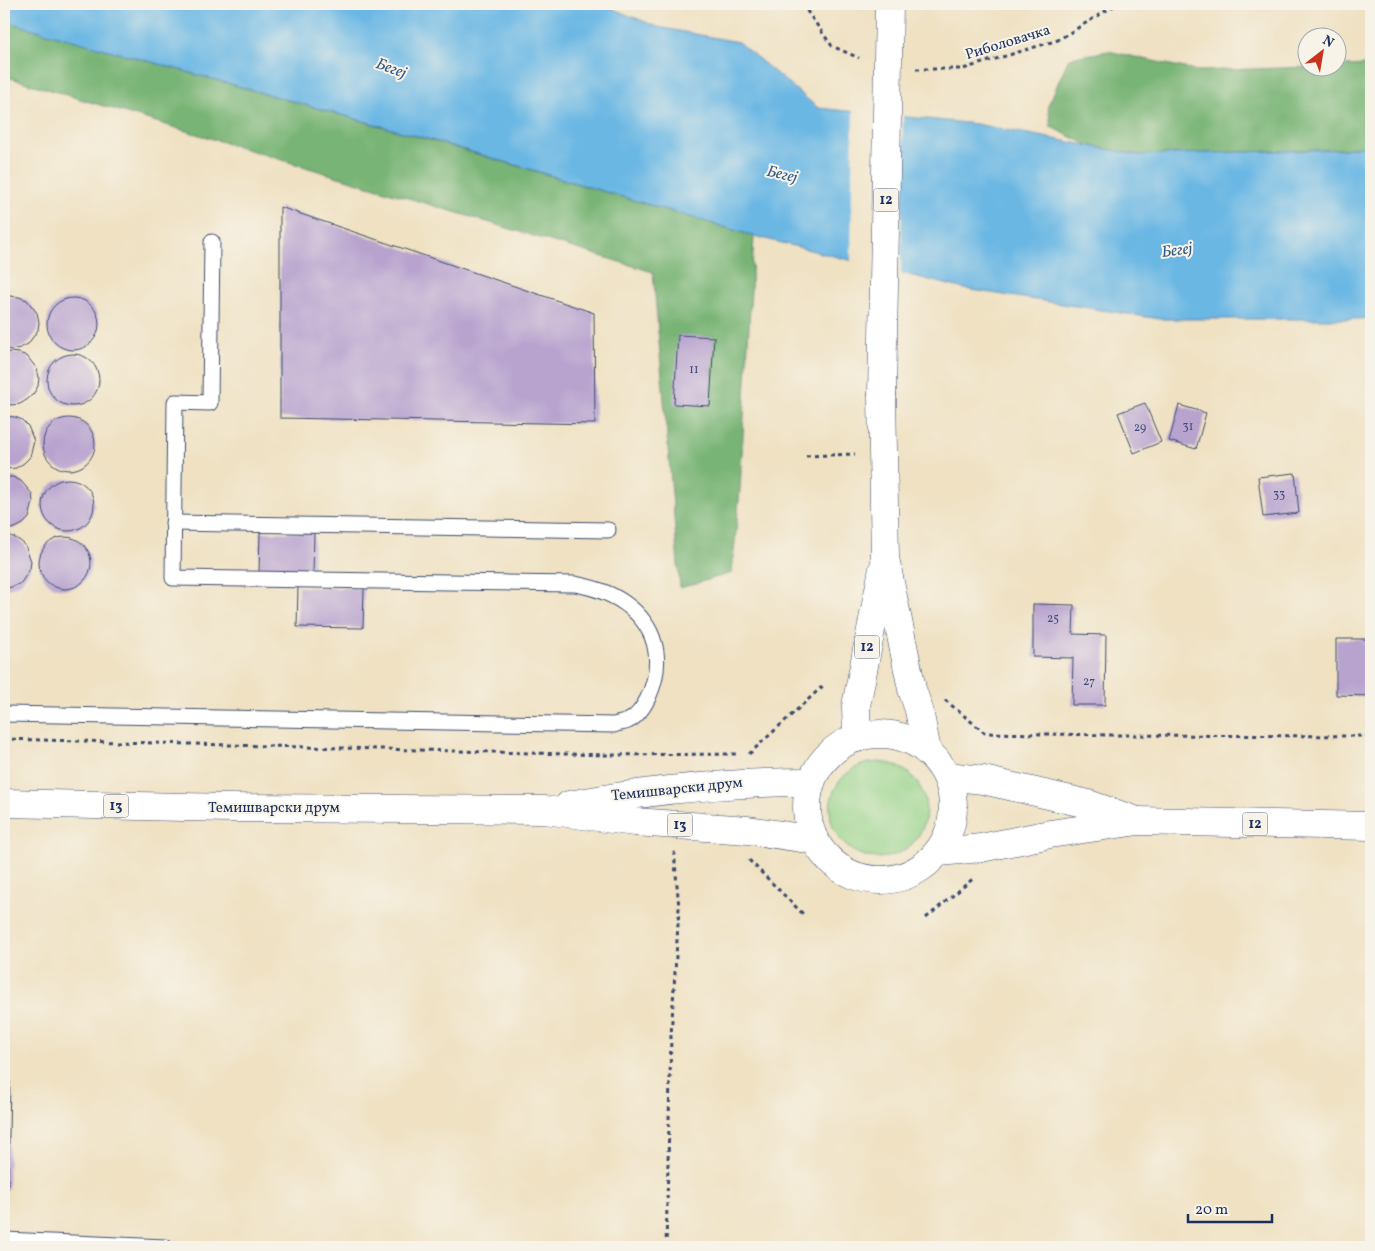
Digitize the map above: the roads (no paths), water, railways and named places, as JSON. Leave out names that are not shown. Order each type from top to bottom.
[{"type":"main road","name":"12","points":[[889,4],[882,396],[885,558],[927,751]]},
{"type":"main road","name":"12","points":[[857,738],[856,706],[885,558]]},
{"type":"main road","name":"12","points":[[881,734],[905,739],[927,751],[947,776],[953,798],[953,817],[948,835],[939,852],[929,863],[917,871],[889,880],[860,878],[834,864],[822,853],[814,840],[808,821],[807,801],[811,782],[822,763],[837,748],[857,738],[881,734]]},
{"type":"main road","name":"12","points":[[947,776],[983,780],[1088,804],[1138,822]]},
{"type":"main road","name":"Темишварски друм","points":[[545,810],[603,798],[760,782],[811,782]]},
{"type":"main road","name":"Темишварски друм","points":[[4,804],[545,810],[635,822],[748,830],[814,840]]},
{"type":"main road","name":"12","points":[[939,852],[981,848],[1050,834],[1138,822],[1371,826]]},
{"type":"lane","points":[[4,714],[614,724],[629,720],[638,714],[647,701],[657,671],[657,655],[652,637],[632,608],[598,589],[575,584],[172,578],[175,402],[210,403],[212,242]]},
{"type":"lane","points":[[173,523],[608,530]]},
{"type":"lane","points":[[4,1240],[165,1247]]},
{"type":"water","name":"Бегеј","points":[[4,4],[601,4],[658,27],[738,42],[818,108],[976,124],[1138,155],[1345,149],[1371,144],[1371,317],[1361,319],[1160,319],[965,289],[754,236],[428,139],[4,21]]}]
